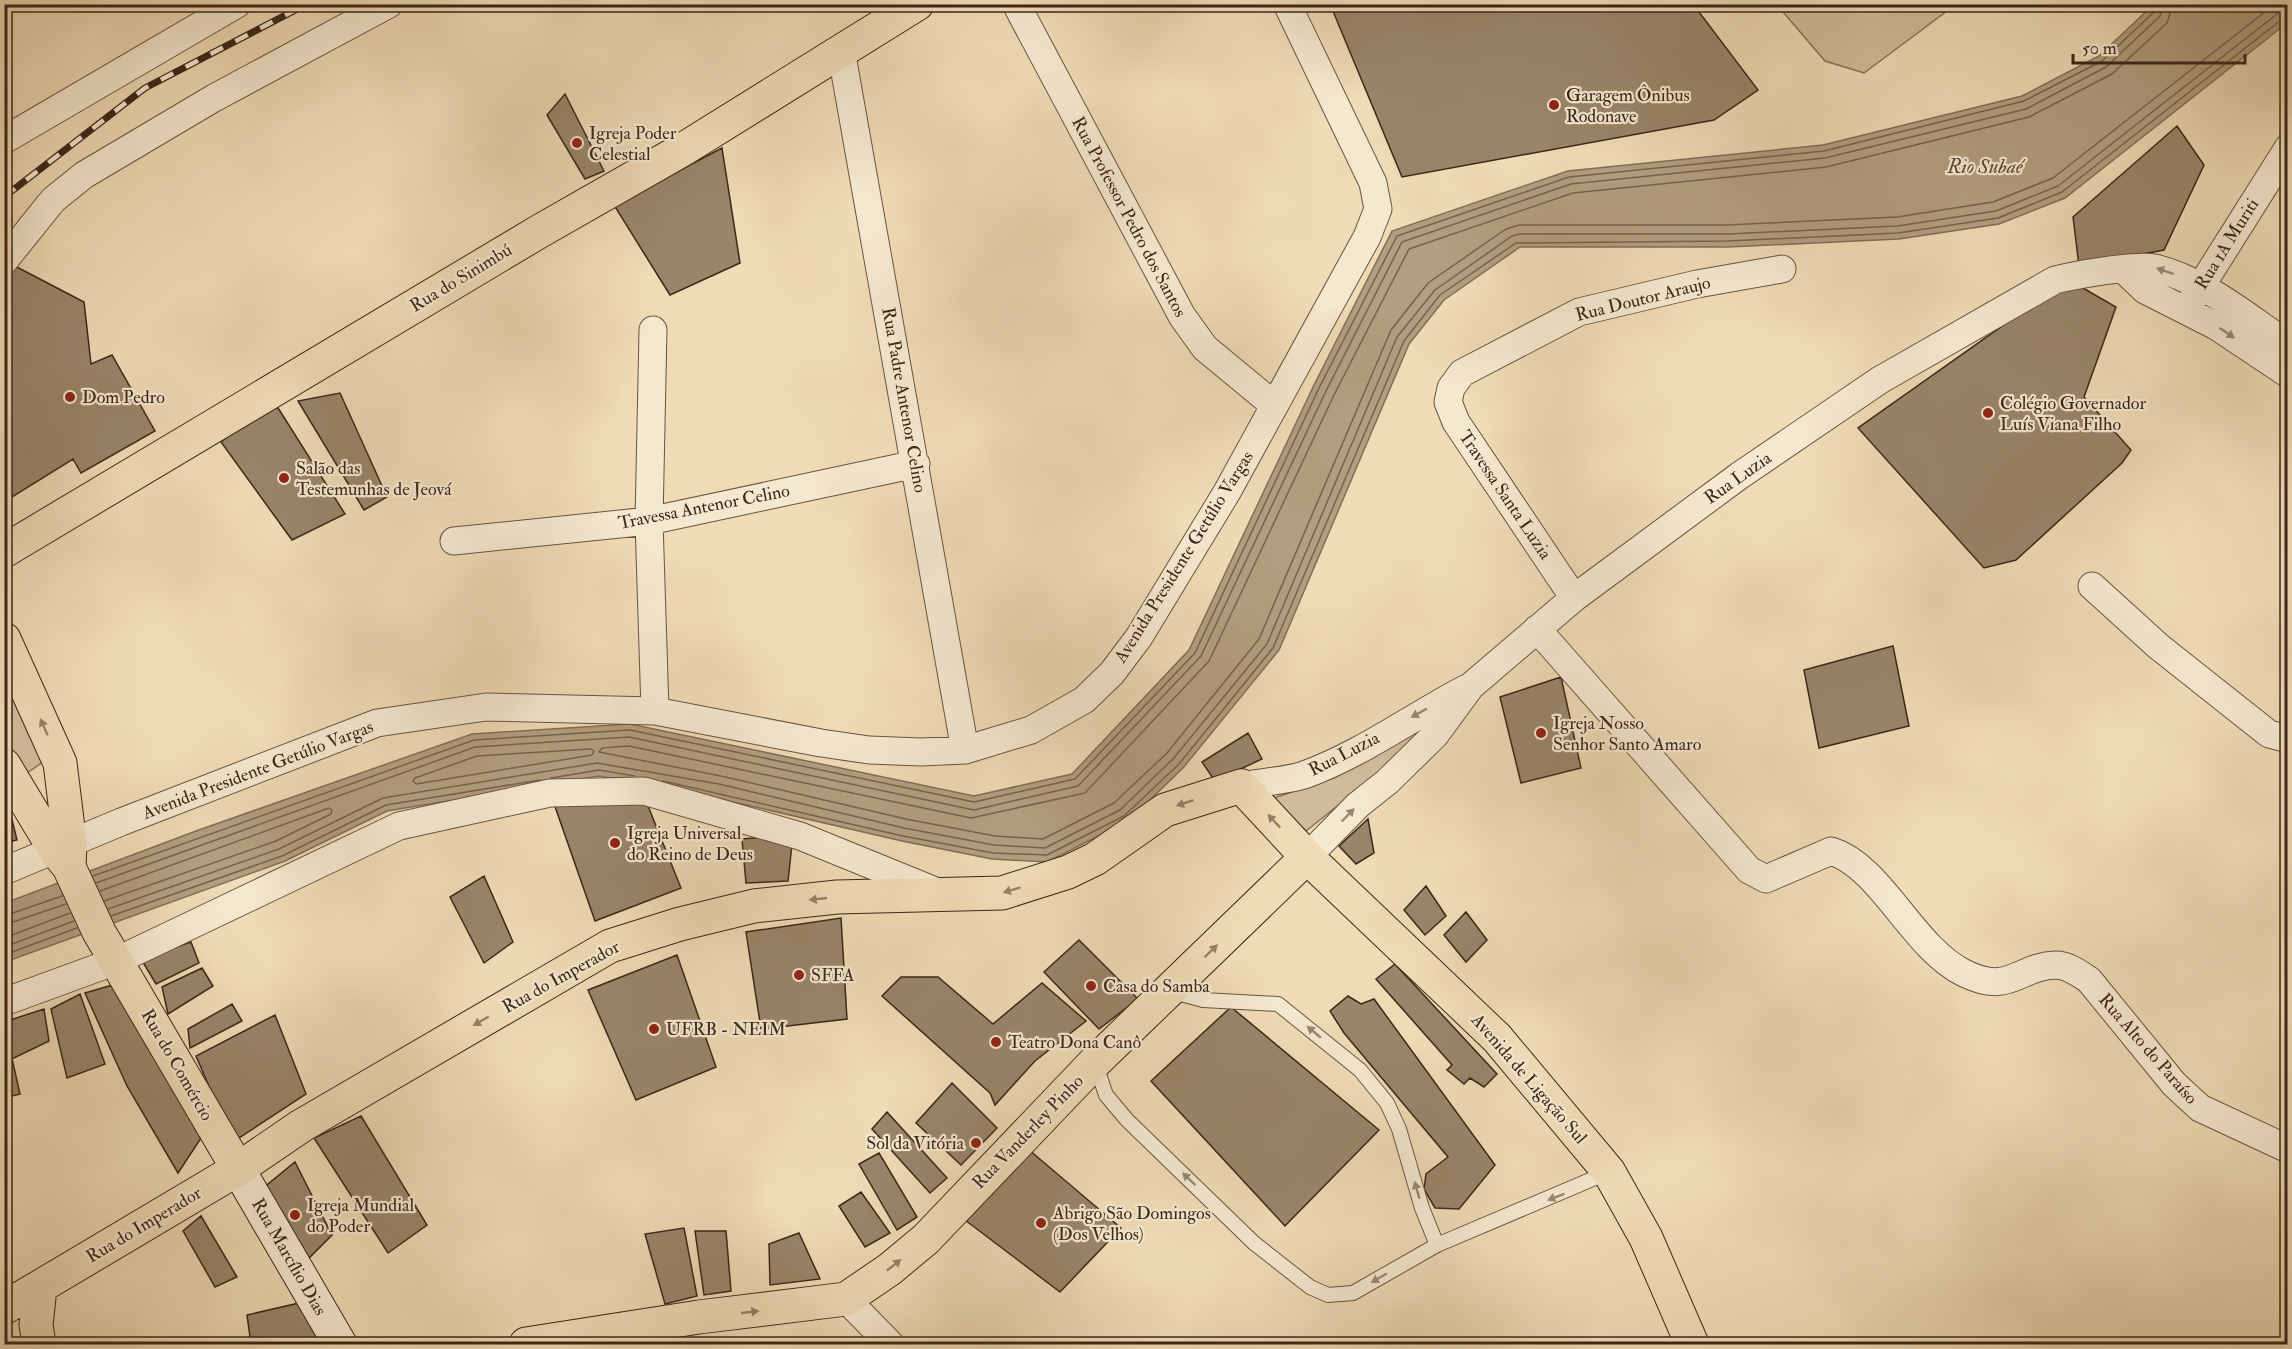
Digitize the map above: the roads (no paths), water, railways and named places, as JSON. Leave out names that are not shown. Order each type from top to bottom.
[{"type":"main road","name":"Rua do Sinimbú","points":[[4,551],[540,231],[682,150],[908,7]]},
{"type":"main road","points":[[4,639],[60,763],[67,859]]},
{"type":"main road","points":[[9,773],[25,785],[39,783],[49,778],[60,763]]},
{"type":"main road","points":[[9,773],[67,859]]},
{"type":"main road","name":"Avenida de Ligação Sul","points":[[1241,786],[1307,857],[1497,1038],[1609,1172],[1646,1238],[1692,1344]]},
{"type":"main road","name":"Rua do Imperador","points":[[4,1308],[238,1169],[301,1126],[610,946],[680,924],[754,906],[837,897],[1002,893],[1068,872],[1095,859],[1166,810],[1241,786]]},
{"type":"main road","name":"Rua Vanderley Pinho","points":[[846,1299],[890,1269],[926,1239],[1095,1062],[1170,992],[1307,857]]},
{"type":"main road","name":"Rua do Comércio","points":[[67,859],[99,932],[238,1169]]},
{"type":"main road","points":[[39,1344],[36,1325],[40,1288]]},
{"type":"main road","points":[[526,1344],[699,1317],[846,1299]]},
{"type":"main road","points":[[675,1344],[699,1317]]},
{"type":"street","points":[[4,140],[237,4]]},
{"type":"street","points":[[4,261],[53,200],[84,175],[214,98],[388,4]]},
{"type":"street","name":"Rua Professor Pedro dos Santos","points":[[1016,4],[1182,316],[1206,348],[1274,405]]},
{"type":"street","name":"Avenida Presidente Getúlio Vargas","points":[[4,871],[67,859],[377,723],[486,707],[655,711],[869,750],[921,752],[965,750],[1031,730],[1058,717],[1084,700],[1112,674],[1139,637],[1227,492],[1367,237],[1378,209],[1373,183],[1287,4]]},
{"type":"street","name":"Rua Padre Antenor Celino","points":[[841,50],[965,750]]},
{"type":"street","name":"Rua 1A Muriti","points":[[2187,310],[2288,148]]},
{"type":"street","name":"Rua Luzia","points":[[1241,786],[1302,776],[1347,757],[1419,713],[1471,686],[1574,598],[1739,476],[1880,380],[2055,280],[2086,273],[2153,267],[2200,286],[2288,344]]},
{"type":"street","name":"Rua Doutor Araujo","points":[[1451,388],[1462,373],[1482,361],[1580,312],[1697,284],[1782,269]]},
{"type":"street","points":[[2124,270],[2145,290],[2216,326],[2288,374]]},
{"type":"street","points":[[653,330],[649,521],[655,711]]},
{"type":"street","name":"Travessa Santa Luzia","points":[[1451,388],[1448,402],[1456,422],[1574,598]]},
{"type":"street","name":"Travessa Antenor Celino","points":[[454,541],[649,521],[916,464]]},
{"type":"street","points":[[2092,586],[2158,646],[2269,734],[2288,739]]},
{"type":"street","name":"Rua Alto do Paraíso","points":[[1538,629],[1749,870],[1766,879],[1831,851],[1845,855],[1872,880],[1938,956],[1965,974],[1999,984],[2056,965],[2072,969],[2089,980],[2174,1083],[2200,1108],[2288,1149]]},
{"type":"street","name":"Rua Luzia","points":[[1307,857],[1358,805],[1387,782],[1435,735],[1471,686]]},
{"type":"street","points":[[4,1002],[116,961],[399,826],[550,793],[644,791],[800,837],[944,894]]},
{"type":"street","name":"Rua Marcílio Dias","points":[[238,1169],[339,1344]]},
{"type":"street","points":[[846,1299],[890,1344]]},
{"type":"lane","points":[[1170,992],[1203,1000],[1278,1004],[1360,1070],[1387,1102],[1399,1129],[1422,1208],[1437,1245]]},
{"type":"lane","points":[[1095,1062],[1106,1095],[1126,1120],[1254,1243],[1310,1287],[1328,1294],[1353,1293],[1437,1245],[1609,1172]]},
{"type":"water","name":"Rio Subaé","points":[[2153,5],[2287,5],[2287,23],[2065,198],[1999,224],[1899,239],[1728,247],[1520,247],[1444,300],[1409,344],[1279,650],[1183,768],[1128,821],[1047,862],[992,859],[902,841],[716,798],[599,776],[387,811],[285,861],[5,962],[5,903],[196,831],[472,734],[630,724],[974,796],[1072,774],[1189,650],[1314,385],[1392,231],[1568,171],[1823,145],[2022,96],[2099,56]]},
{"type":"railway","points":[[4,197],[145,88],[307,4]]},
{"type":"place","name":"Garagem Ônibus Rodonave","points":[[1554,105]]},
{"type":"place","name":"Igreja Poder Celestial","points":[[577,143]]},
{"type":"place","name":"Dom Pedro","points":[[70,397]]},
{"type":"place","name":"Colégio Governador Luís Viana Filho","points":[[1988,413]]},
{"type":"place","name":"Salão das Testemunhas de Jeová","points":[[284,478]]},
{"type":"place","name":"Igreja Nosso Senhor Santo Amaro","points":[[1541,733]]},
{"type":"place","name":"Igreja Universal do Reino de Deus","points":[[615,843]]},
{"type":"place","name":"SFFA","points":[[799,975]]},
{"type":"place","name":"Casa do Samba","points":[[1091,986]]},
{"type":"place","name":"UFRB - NEIM","points":[[654,1029]]},
{"type":"place","name":"Teatro Dona Canô","points":[[996,1042]]},
{"type":"place","name":"Sol da Vitória","points":[[976,1143]]},
{"type":"place","name":"Igreja Mundial do Poder","points":[[295,1215]]},
{"type":"place","name":"Abrigo São Domingos (Dos Velhos)","points":[[1041,1223]]}]
